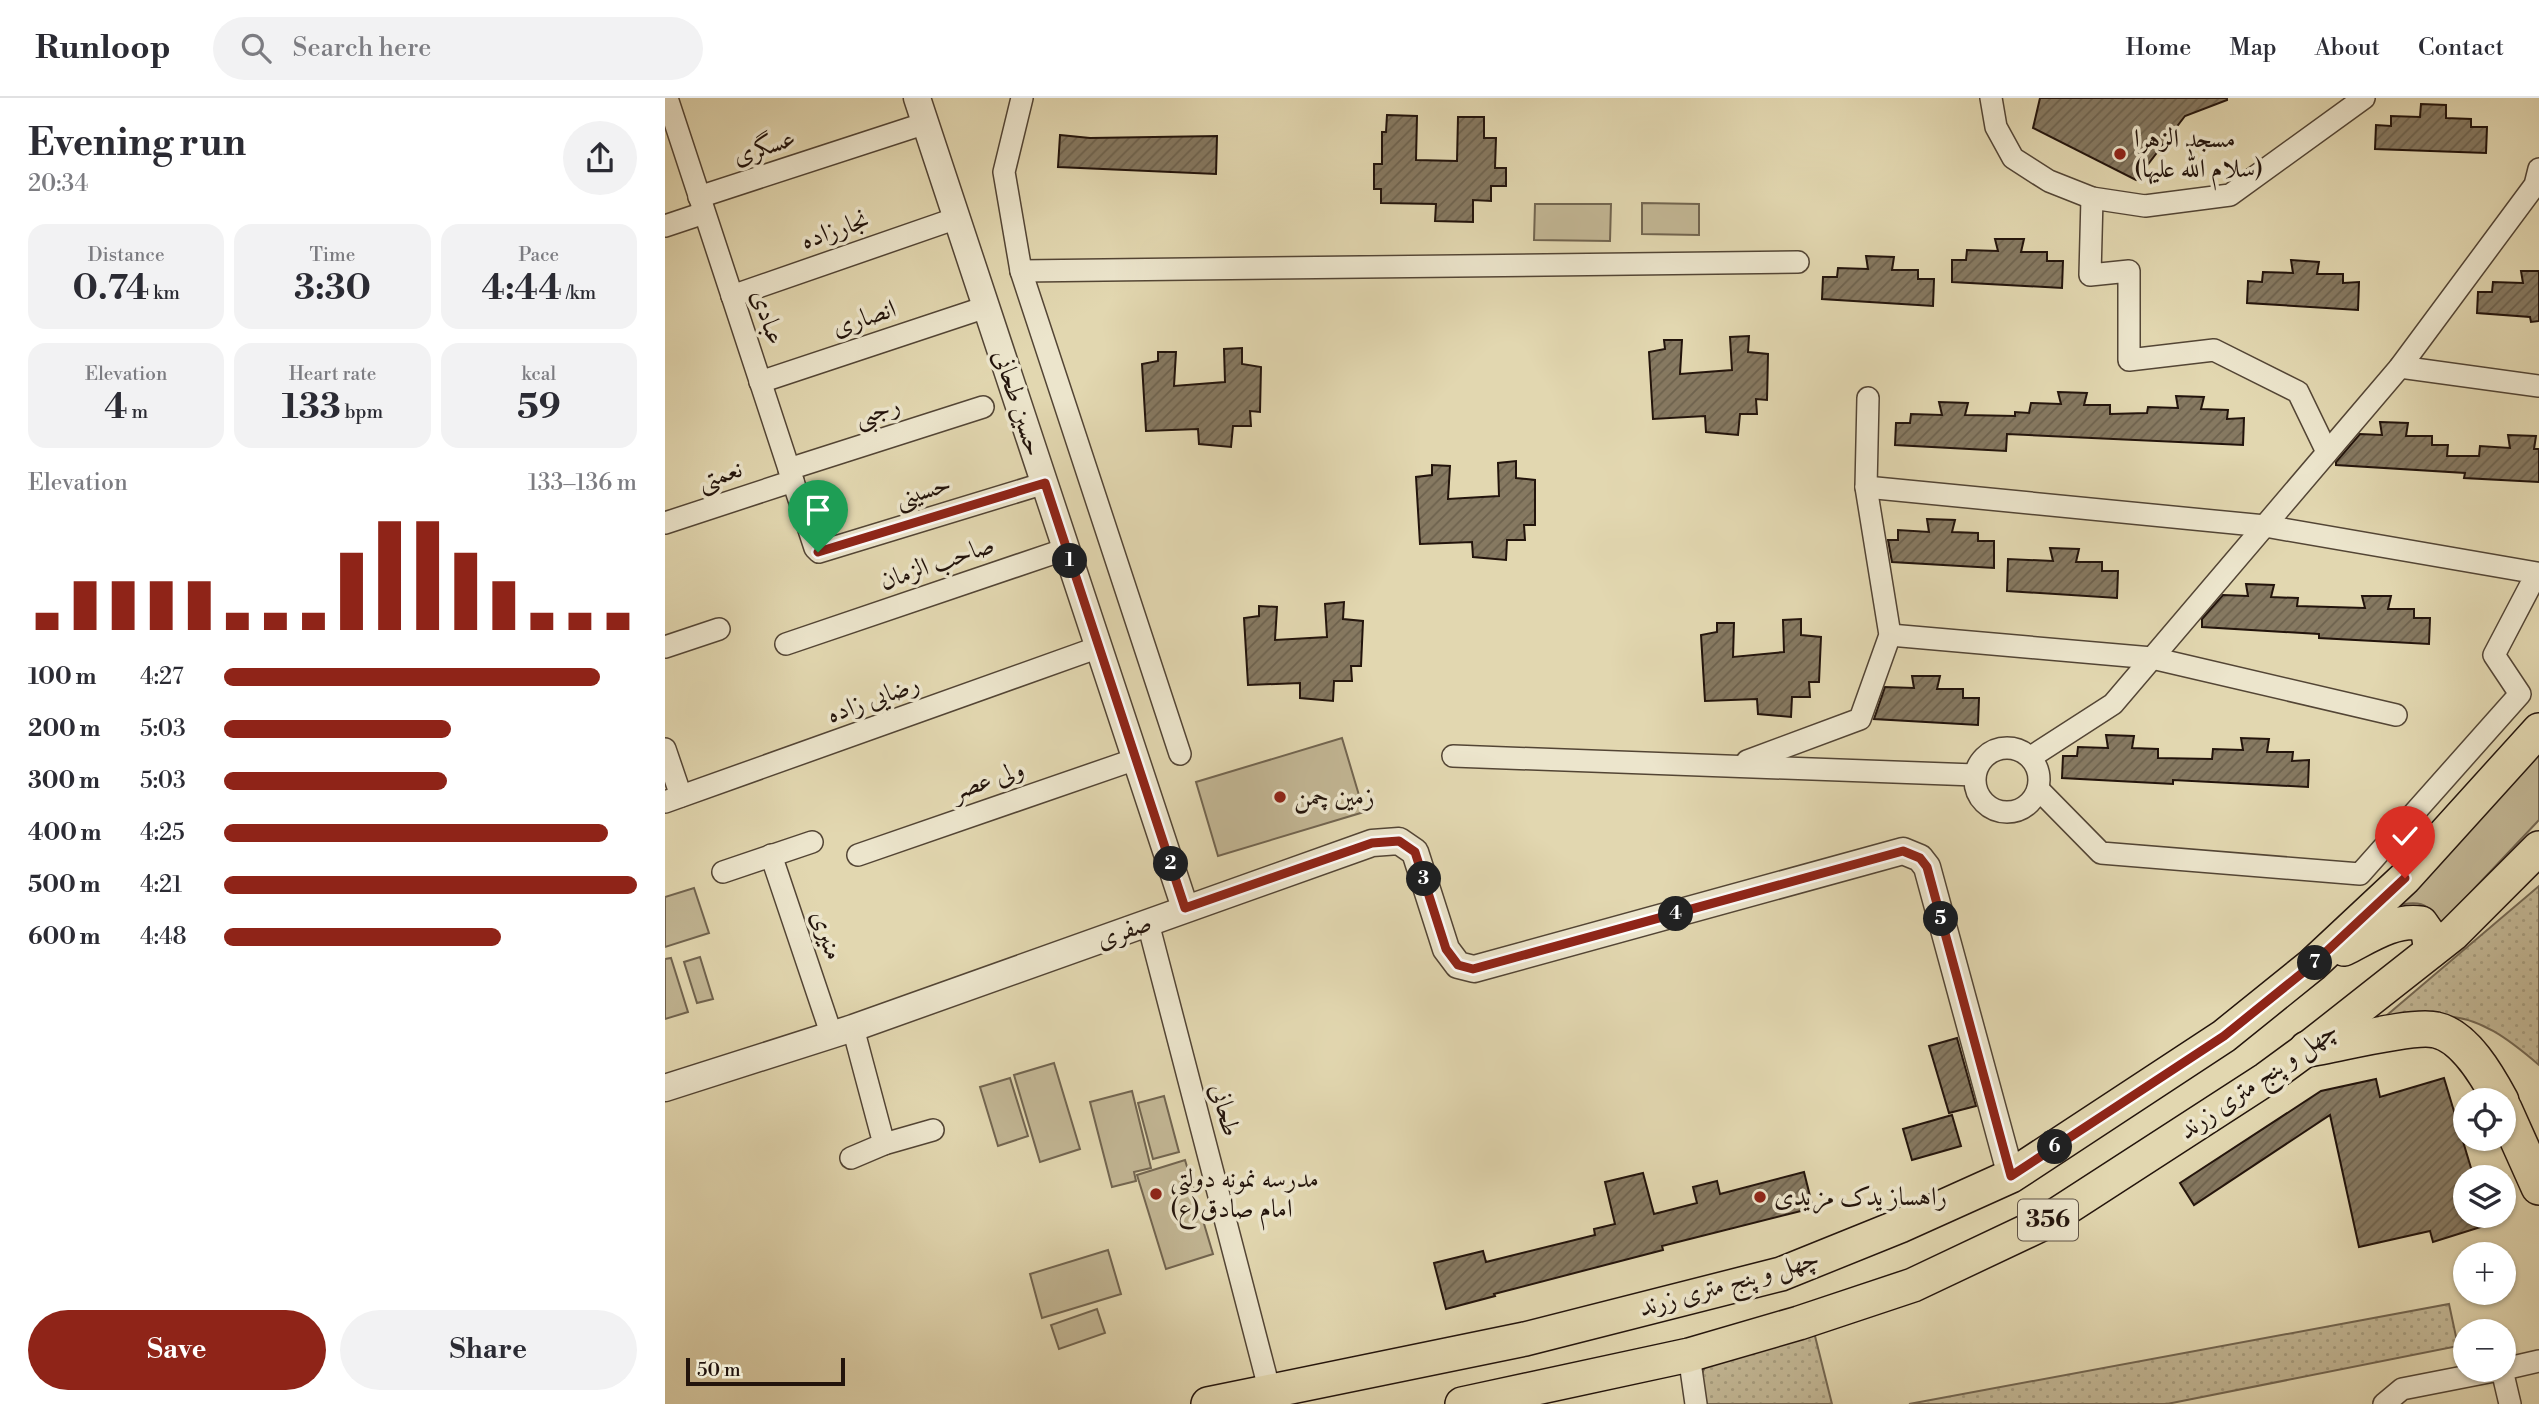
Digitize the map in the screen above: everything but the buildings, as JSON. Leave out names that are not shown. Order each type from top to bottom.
[{"type":"highway","points":[[2307,1049],[2413,1030],[2437,1030],[2462,1045],[2493,1088]]},
{"type":"highway","points":[[2516,1136],[2539,1187]]},
{"type":"main road","name":"چهل و پنج متری زرند","points":[[1208,1404],[1525,1339],[1781,1274],[1900,1226],[2011,1176],[2224,1036],[2312,965],[2405,878],[2539,730]]},
{"type":"main road","name":"چهل و پنج متری زرند","points":[[1462,1404],[1689,1355],[1799,1323],[1913,1285],[2042,1224],[2266,1079],[2307,1049],[2453,933],[2539,848]]},
{"type":"main road","points":[[2312,965],[2382,930],[2408,921],[2421,923],[2428,933],[2431,951]]},
{"type":"street","name":"عبادی","points":[[667,98],[818,552]]},
{"type":"street","name":"حسین طحانی","points":[[917,98],[1185,908]]},
{"type":"street","points":[[1022,98],[1005,172],[1021,271],[1180,754]]},
{"type":"street","points":[[1991,98],[1996,127],[2013,158],[2049,181],[2092,198],[2145,206],[2229,195],[2364,98]]},
{"type":"street","name":"عسگری","points":[[665,226],[702,205],[926,123]]},
{"type":"street","points":[[2031,757],[2113,704],[2400,367],[2535,185],[2539,169]]},
{"type":"street","points":[[2092,198],[2091,275],[2129,271],[2129,360],[2214,350],[2298,392],[2327,452]]},
{"type":"street","name":"نجارزاده","points":[[732,296],[957,218]]},
{"type":"street","points":[[1021,271],[1798,262]]},
{"type":"street","name":"انصاری","points":[[760,382],[986,307]]},
{"type":"street","points":[[2400,367],[2539,386]]},
{"type":"street","points":[[1737,765],[1860,719],[1890,635],[1866,486],[1868,398]]},
{"type":"street","name":"رجبی","points":[[791,475],[983,407]]},
{"type":"street","name":"نعمتی","points":[[665,523],[791,475]]},
{"type":"street","name":"حسینی","points":[[818,552],[1045,483]]},
{"type":"street","points":[[1866,486],[2265,526],[2537,573],[2494,655],[2521,694],[2360,874],[2101,853],[2038,789]]},
{"type":"street","name":"صاحب الزمان","points":[[786,644],[1066,549]]},
{"type":"street","points":[[665,647],[719,629]]},
{"type":"street","points":[[1890,635],[2151,659],[2396,715]]},
{"type":"street","name":"رضایی زاده","points":[[673,799],[1099,647]]},
{"type":"street","points":[[2001,748],[2022,751],[2031,757],[2037,767],[2038,789],[2025,807],[2003,812],[1983,802],[1978,794],[1975,775],[1984,757],[2001,748]]},
{"type":"street","points":[[665,749],[673,799]]},
{"type":"street","points":[[1453,756],[1975,775]]},
{"type":"street","name":"ولی عصر","points":[[858,855],[1136,759]]},
{"type":"street","name":"صفری","points":[[665,1088],[842,1031],[1372,843],[1399,841],[1415,852],[1446,949],[1458,965],[1473,969],[1903,851],[1920,858],[1927,867],[2011,1176]]},
{"type":"street","points":[[723,872],[812,842]]},
{"type":"street","name":"منیری","points":[[771,855],[884,1144]]},
{"type":"street","name":"طحانی","points":[[1148,923],[1269,1392]]},
{"type":"street","points":[[851,1158],[884,1144],[933,1130]]},
{"type":"street","points":[[1689,1355],[1696,1404]]},
{"type":"street","points":[[2516,1367],[2539,1361]]},
{"type":"street","points":[[2384,1404],[2402,1389],[2453,1379]]},
{"type":"street","points":[[2505,1382],[2510,1404]]},
{"type":"shaded area","points":[[1642,203],[1699,204],[1699,235],[1642,234]]},
{"type":"shaded area","points":[[1535,204],[1611,204],[1610,241],[1534,240]]},
{"type":"shaded area","name":"زمین چمن","points":[[1342,738],[1364,812],[1218,856],[1196,782]]},
{"type":"shaded area","points":[[2539,749],[2539,820],[2440,925],[2435,915],[2423,905],[2407,903],[2381,910]]},
{"type":"shaded area","points":[[2539,886],[2539,1065],[2506,1039],[2468,1020],[2439,1016],[2380,1021]]},
{"type":"shaded area","points":[[694,888],[709,933],[665,947],[665,897]]},
{"type":"shaded area","points":[[700,957],[713,999],[697,1003],[684,962]]},
{"type":"shaded area","points":[[671,958],[688,1012],[665,1019],[665,959]]},
{"type":"shaded area","points":[[1054,1063],[1080,1149],[1040,1162],[1014,1075]]},
{"type":"shaded area","points":[[1010,1078],[1028,1136],[998,1146],[980,1087]]},
{"type":"shaded area","points":[[1132,1091],[1151,1168],[1134,1172],[1136,1181],[1112,1187],[1090,1102]]},
{"type":"shaded area","points":[[1164,1096],[1179,1152],[1153,1159],[1138,1103]]},
{"type":"shaded area","points":[[1185,1160],[1213,1254],[1166,1269],[1137,1175]]},
{"type":"shaded area","points":[[1108,1250],[1121,1294],[1042,1318],[1030,1274]]},
{"type":"shaded area","points":[[2449,1304],[2453,1323],[2453,1347],[2167,1404],[1909,1404]]},
{"type":"shaded area","points":[[1097,1309],[1105,1333],[1059,1349],[1051,1325]]},
{"type":"shaded area","points":[[1814,1332],[1832,1404],[1704,1404],[1701,1377],[1709,1362]]},
{"type":"place","name":"مسجد الزهرا (سلام الله علیها)","points":[[2120,154]]},
{"type":"place","name":"زمین چمن","points":[[1280,797]]},
{"type":"place","name":"مدرسه نمونه دولتی امام صادق(ع)","points":[[1156,1194]]},
{"type":"place","name":"راهساز یدک مزیدی","points":[[1760,1197]]},
{"type":"route","points":[[818,552],[1045,483],[1185,908],[1372,843],[1399,841],[1415,852],[1446,949],[1458,965],[1473,969],[1903,851],[1920,858],[1927,867],[2011,1176],[2224,1036],[2312,965],[2405,878]]}]
